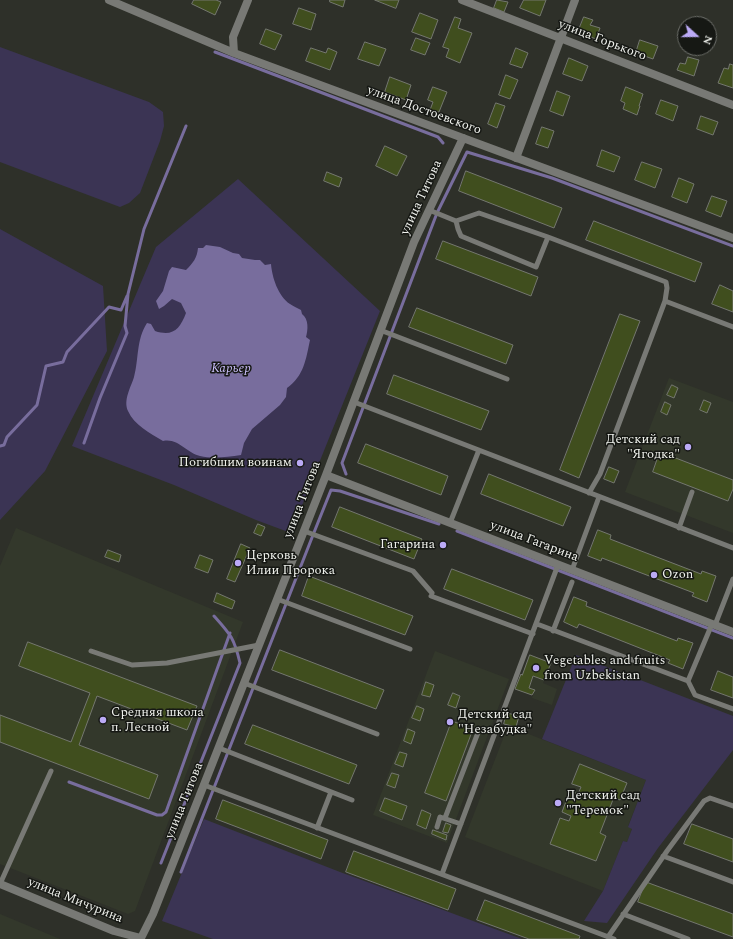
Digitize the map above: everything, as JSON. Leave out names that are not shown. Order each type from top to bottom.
[{"type":"street","name":"улица Достоевского","points":[[109,0],[234,53],[733,238]]},
{"type":"street","points":[[234,53],[233,36],[248,0]]},
{"type":"street","name":"улица Горького","points":[[462,0],[733,105]]},
{"type":"street","points":[[516,158],[574,0]]},
{"type":"street","name":"улица Титова","points":[[142,938],[219,748],[326,475],[414,242],[463,138]]},
{"type":"street","name":"улица Гагарина","points":[[326,475],[733,632]]},
{"type":"street","name":"улица Мичурина","points":[[0,884],[114,931],[142,938]]},
{"type":"lane","points":[[429,210],[456,221],[479,213],[548,237],[666,282],[667,288],[665,301],[600,474],[590,493]]},
{"type":"lane","points":[[456,221],[461,236],[536,267],[548,237]]},
{"type":"lane","points":[[665,301],[733,327]]},
{"type":"lane","points":[[380,330],[507,379]]},
{"type":"lane","points":[[354,402],[733,548]]},
{"type":"lane","points":[[450,523],[479,450]]},
{"type":"lane","points":[[679,528],[692,492]]},
{"type":"lane","points":[[572,570],[599,497]]},
{"type":"lane","points":[[304,531],[413,571],[431,595],[533,634]]},
{"type":"lane","points":[[442,874],[558,565]]},
{"type":"lane","points":[[688,681],[733,580]]},
{"type":"lane","points":[[554,631],[572,582]]},
{"type":"lane","points":[[277,599],[410,649]]},
{"type":"lane","points":[[537,624],[688,681],[695,695],[733,709]]},
{"type":"lane","points":[[91,650],[132,665],[167,662],[259,646]]},
{"type":"lane","points":[[244,683],[377,734]]},
{"type":"lane","points":[[445,818],[479,730]]},
{"type":"lane","points":[[219,748],[352,800]]},
{"type":"lane","points":[[0,884],[51,771]]},
{"type":"lane","points":[[204,785],[611,938],[623,914],[663,856],[704,801],[710,798],[733,806]]},
{"type":"lane","points":[[317,828],[331,792]]},
{"type":"lane","points":[[437,827],[440,817],[461,824]]},
{"type":"lane","points":[[663,856],[733,882]]},
{"type":"lane","points":[[623,914],[688,939]]},
{"type":"shaded area","points":[[206,245],[220,247],[239,254],[242,258],[260,260],[265,265],[271,264],[274,280],[282,296],[290,304],[301,310],[306,319],[306,337],[310,340],[301,373],[287,388],[286,397],[280,405],[252,429],[244,443],[241,455],[205,457],[195,454],[174,442],[163,441],[138,425],[128,411],[126,402],[136,370],[139,343],[143,329],[147,323],[151,324],[155,331],[161,333],[171,332],[178,327],[186,313],[181,303],[172,299],[159,309],[156,301],[163,291],[169,271],[172,267],[186,270],[197,255],[198,248],[203,248]]},
{"type":"shaded area","name":"Детский сад \"Ягодка\"","points":[[669,378],[733,402],[733,533],[625,492]]},
{"type":"shaded area","name":"Средняя школа п. Лесной","points":[[16,528],[243,622],[135,911],[128,914],[0,864],[0,566]]},
{"type":"shaded area","name":"Детский сад \"Незабудка\"","points":[[435,651],[509,679],[447,843],[373,815]]},
{"type":"shaded area","points":[[533,676],[544,680],[543,683],[557,689],[552,705],[532,698],[535,690],[529,688]]},
{"type":"shaded area","name":"Детский сад \"Теремок\"","points":[[508,726],[646,780],[628,826],[632,828],[627,842],[623,841],[603,891],[465,837]]},
{"type":"shaded area","points":[[0,914],[60,939],[0,939]]},
{"type":"green space","points":[[0,47],[149,102],[163,112],[164,126],[160,141],[140,193],[129,203],[120,207],[0,162]]},
{"type":"green space","name":"Карьер","points":[[238,179],[380,311],[291,533],[256,520],[174,485],[72,446],[156,247]]},
{"type":"green space","points":[[0,229],[103,286],[107,351],[45,471],[0,520]]},
{"type":"green space","points":[[576,655],[733,716],[733,750],[658,848],[607,923],[584,921],[603,891],[623,841],[627,842],[632,829],[628,827],[646,780],[542,739]]},
{"type":"green space","points":[[204,819],[340,872],[522,939],[213,939],[162,921]]},
{"type":"building","points":[[194,0],[216,0],[221,2],[215,15],[192,4]]},
{"type":"building","points":[[330,0],[345,0],[343,7],[330,2]]},
{"type":"building","points":[[375,0],[399,0],[396,8]]},
{"type":"building","points":[[497,0],[508,2],[504,12],[494,8]]},
{"type":"building","points":[[524,0],[546,0],[540,16],[520,8]]},
{"type":"building","points":[[299,8],[316,14],[311,30],[293,24]]},
{"type":"building","points":[[420,13],[438,20],[431,39],[412,32]]},
{"type":"building","points":[[455,17],[461,19],[458,28],[472,33],[460,63],[446,57],[449,49],[443,47]]},
{"type":"building","points":[[584,17],[593,20],[590,25],[600,28],[596,39],[578,32]]},
{"type":"building","points":[[266,29],[282,35],[275,50],[260,44]]},
{"type":"building","points":[[416,38],[430,43],[425,55],[411,50]]},
{"type":"building","points":[[640,40],[658,46],[653,59],[636,53]]},
{"type":"building","points":[[365,42],[386,49],[379,66],[358,59]]},
{"type":"building","points":[[311,48],[326,53],[328,48],[337,52],[330,70],[306,61]]},
{"type":"building","points":[[516,48],[528,53],[522,68],[510,64]]},
{"type":"building","points":[[688,57],[699,60],[694,76],[677,70],[680,63],[685,64]]},
{"type":"building","points":[[569,58],[588,66],[582,81],[563,74]]},
{"type":"building","points":[[730,64],[733,65],[733,88],[718,83],[724,68],[728,69]]},
{"type":"building","points":[[506,75],[518,80],[510,99],[499,95]]},
{"type":"building","points":[[390,77],[411,85],[406,100],[385,92]]},
{"type":"building","points":[[433,87],[447,92],[439,112],[430,110],[433,102],[428,100]]},
{"type":"building","points":[[626,87],[643,94],[637,115],[623,109],[625,103],[621,101]]},
{"type":"building","points":[[557,91],[570,96],[563,116],[550,111]]},
{"type":"building","points":[[661,100],[678,106],[673,121],[656,114]]},
{"type":"building","points":[[496,103],[505,106],[497,128],[488,124]]},
{"type":"building","points":[[701,116],[718,122],[713,135],[697,129]]},
{"type":"building","points":[[542,127],[554,131],[548,148],[536,144]]},
{"type":"building","points":[[385,146],[407,156],[397,176],[376,166]]},
{"type":"building","points":[[602,150],[620,157],[614,172],[597,166]]},
{"type":"building","points":[[642,162],[662,169],[655,188],[635,180]]},
{"type":"building","points":[[466,171],[562,208],[554,228],[459,191]]},
{"type":"building","points":[[327,172],[342,178],[339,187],[324,181]]},
{"type":"building","points":[[679,178],[694,184],[687,203],[672,197]]},
{"type":"building","points":[[712,196],[727,201],[721,217],[706,211]]},
{"type":"building","points":[[594,221],[702,263],[695,282],[586,240]]},
{"type":"building","points":[[443,241],[538,277],[531,296],[436,259]]},
{"type":"building","points":[[720,285],[733,291],[733,312],[712,304]]},
{"type":"building","points":[[417,308],[513,345],[506,364],[409,327]]},
{"type":"building","points":[[620,314],[640,321],[579,478],[560,470]]},
{"type":"building","points":[[394,375],[489,411],[481,430],[387,394]]},
{"type":"building","points":[[672,385],[678,388],[674,398],[667,395]]},
{"type":"building","points":[[704,400],[711,403],[707,413],[700,410]]},
{"type":"building","points":[[665,402],[671,405],[667,415],[661,412]]},
{"type":"building","points":[[366,444],[448,476],[441,495],[358,463]]},
{"type":"building","points":[[660,452],[733,480],[733,489],[728,501],[653,472]]},
{"type":"building","points":[[609,467],[619,471],[614,483],[604,479]]},
{"type":"building","points":[[489,474],[571,507],[563,526],[481,494]]},
{"type":"building","points":[[340,507],[422,539],[414,559],[332,527]]},
{"type":"building","points":[[258,524],[265,527],[261,536],[254,533]]},
{"type":"building","points":[[598,530],[611,535],[610,539],[701,574],[702,571],[716,576],[707,602],[692,596],[694,593],[602,558],[601,561],[588,556]]},
{"type":"building","name":"Церковь Илии Пророка","points":[[241,544],[250,548],[235,582],[227,579]]},
{"type":"building","points":[[108,550],[121,555],[119,562],[105,557]]},
{"type":"building","points":[[200,555],[213,560],[208,573],[195,568]]},
{"type":"building","points":[[452,569],[533,600],[525,620],[444,589]]},
{"type":"building","points":[[309,576],[413,616],[405,635],[302,596]]},
{"type":"building","points":[[217,593],[235,601],[232,609],[214,602]]},
{"type":"building","points":[[574,597],[587,602],[586,606],[677,641],[678,638],[693,643],[683,669],[668,663],[670,660],[579,624],[577,628],[564,622]]},
{"type":"building","points":[[28,642],[197,706],[187,730],[97,696],[79,745],[158,775],[149,799],[0,742],[0,715],[71,742],[90,693],[19,666]]},
{"type":"building","points":[[280,650],[384,690],[376,709],[272,670]]},
{"type":"building","points":[[530,655],[551,663],[544,680],[533,676],[529,688],[535,690],[532,695],[515,689]]},
{"type":"building","points":[[718,671],[733,677],[733,698],[711,690]]},
{"type":"building","points":[[426,682],[434,685],[430,697],[422,695]]},
{"type":"building","points":[[453,693],[460,696],[456,708],[448,705]]},
{"type":"building","points":[[417,706],[424,709],[420,721],[412,718]]},
{"type":"building","points":[[507,713],[519,716],[516,727],[504,724]]},
{"type":"building","points":[[452,721],[473,729],[446,801],[425,793]]},
{"type":"building","points":[[253,725],[357,765],[349,784],[245,744]]},
{"type":"building","points":[[408,729],[415,732],[411,744],[404,741]]},
{"type":"building","points":[[400,752],[407,754],[403,767],[395,764]]},
{"type":"building","points":[[580,764],[627,783],[620,800],[614,797],[600,833],[606,836],[596,861],[550,844],[560,818],[569,821],[571,816],[562,812],[570,791],[578,794],[581,787],[572,784]]},
{"type":"building","points":[[392,773],[399,775],[395,788],[387,785]]},
{"type":"building","points":[[385,798],[407,806],[402,820],[380,811]]},
{"type":"building","points":[[223,800],[328,840],[321,859],[216,819]]},
{"type":"building","points":[[422,810],[431,814],[426,829],[417,825]]},
{"type":"building","points":[[446,823],[451,825],[448,833],[443,832]]},
{"type":"building","points":[[692,824],[733,839],[733,862],[684,844]]},
{"type":"building","points":[[433,830],[447,835],[446,840],[432,834]]},
{"type":"building","points":[[354,851],[456,889],[448,910],[346,872]]},
{"type":"building","points":[[646,882],[733,914],[733,937],[638,902]]},
{"type":"building","points":[[485,900],[580,936],[579,939],[529,939],[477,920]]},
{"type":"waterway","points":[[215,52],[438,137],[443,143]]},
{"type":"waterway","points":[[84,443],[100,398],[127,333],[125,326],[128,294],[144,229],[186,126]]},
{"type":"waterway","points":[[346,474],[342,463],[437,213],[467,152],[552,178],[733,246]]},
{"type":"waterway","points":[[0,446],[4,445],[7,437],[37,405],[46,366],[63,362],[67,352],[109,307],[121,310],[127,296]]},
{"type":"waterway","points":[[181,872],[331,490],[340,491],[439,524]]},
{"type":"waterway","points":[[457,531],[733,638]]},
{"type":"waterway","points":[[161,863],[240,663],[231,637],[214,616]]},
{"type":"waterway","points":[[69,782],[157,815],[162,815],[166,812],[230,633]]},
{"type":"place","name":"Детский сад \"Ягодка\"","points":[[688,447]]},
{"type":"place","name":"Погибшим воинам","points":[[300,463]]},
{"type":"place","name":"Гагарина","points":[[443,545]]},
{"type":"place","name":"Церковь Илии Пророка","points":[[238,563]]},
{"type":"place","name":"Ozon","points":[[654,575]]},
{"type":"place","name":"Vegetables and fruits from Uzbekistan","points":[[536,668]]},
{"type":"place","name":"Средняя школа п. Лесной","points":[[103,720]]},
{"type":"place","name":"Детский сад \"Незабудка\"","points":[[450,722]]},
{"type":"place","name":"Детский сад \"Теремок\"","points":[[558,803]]}]
